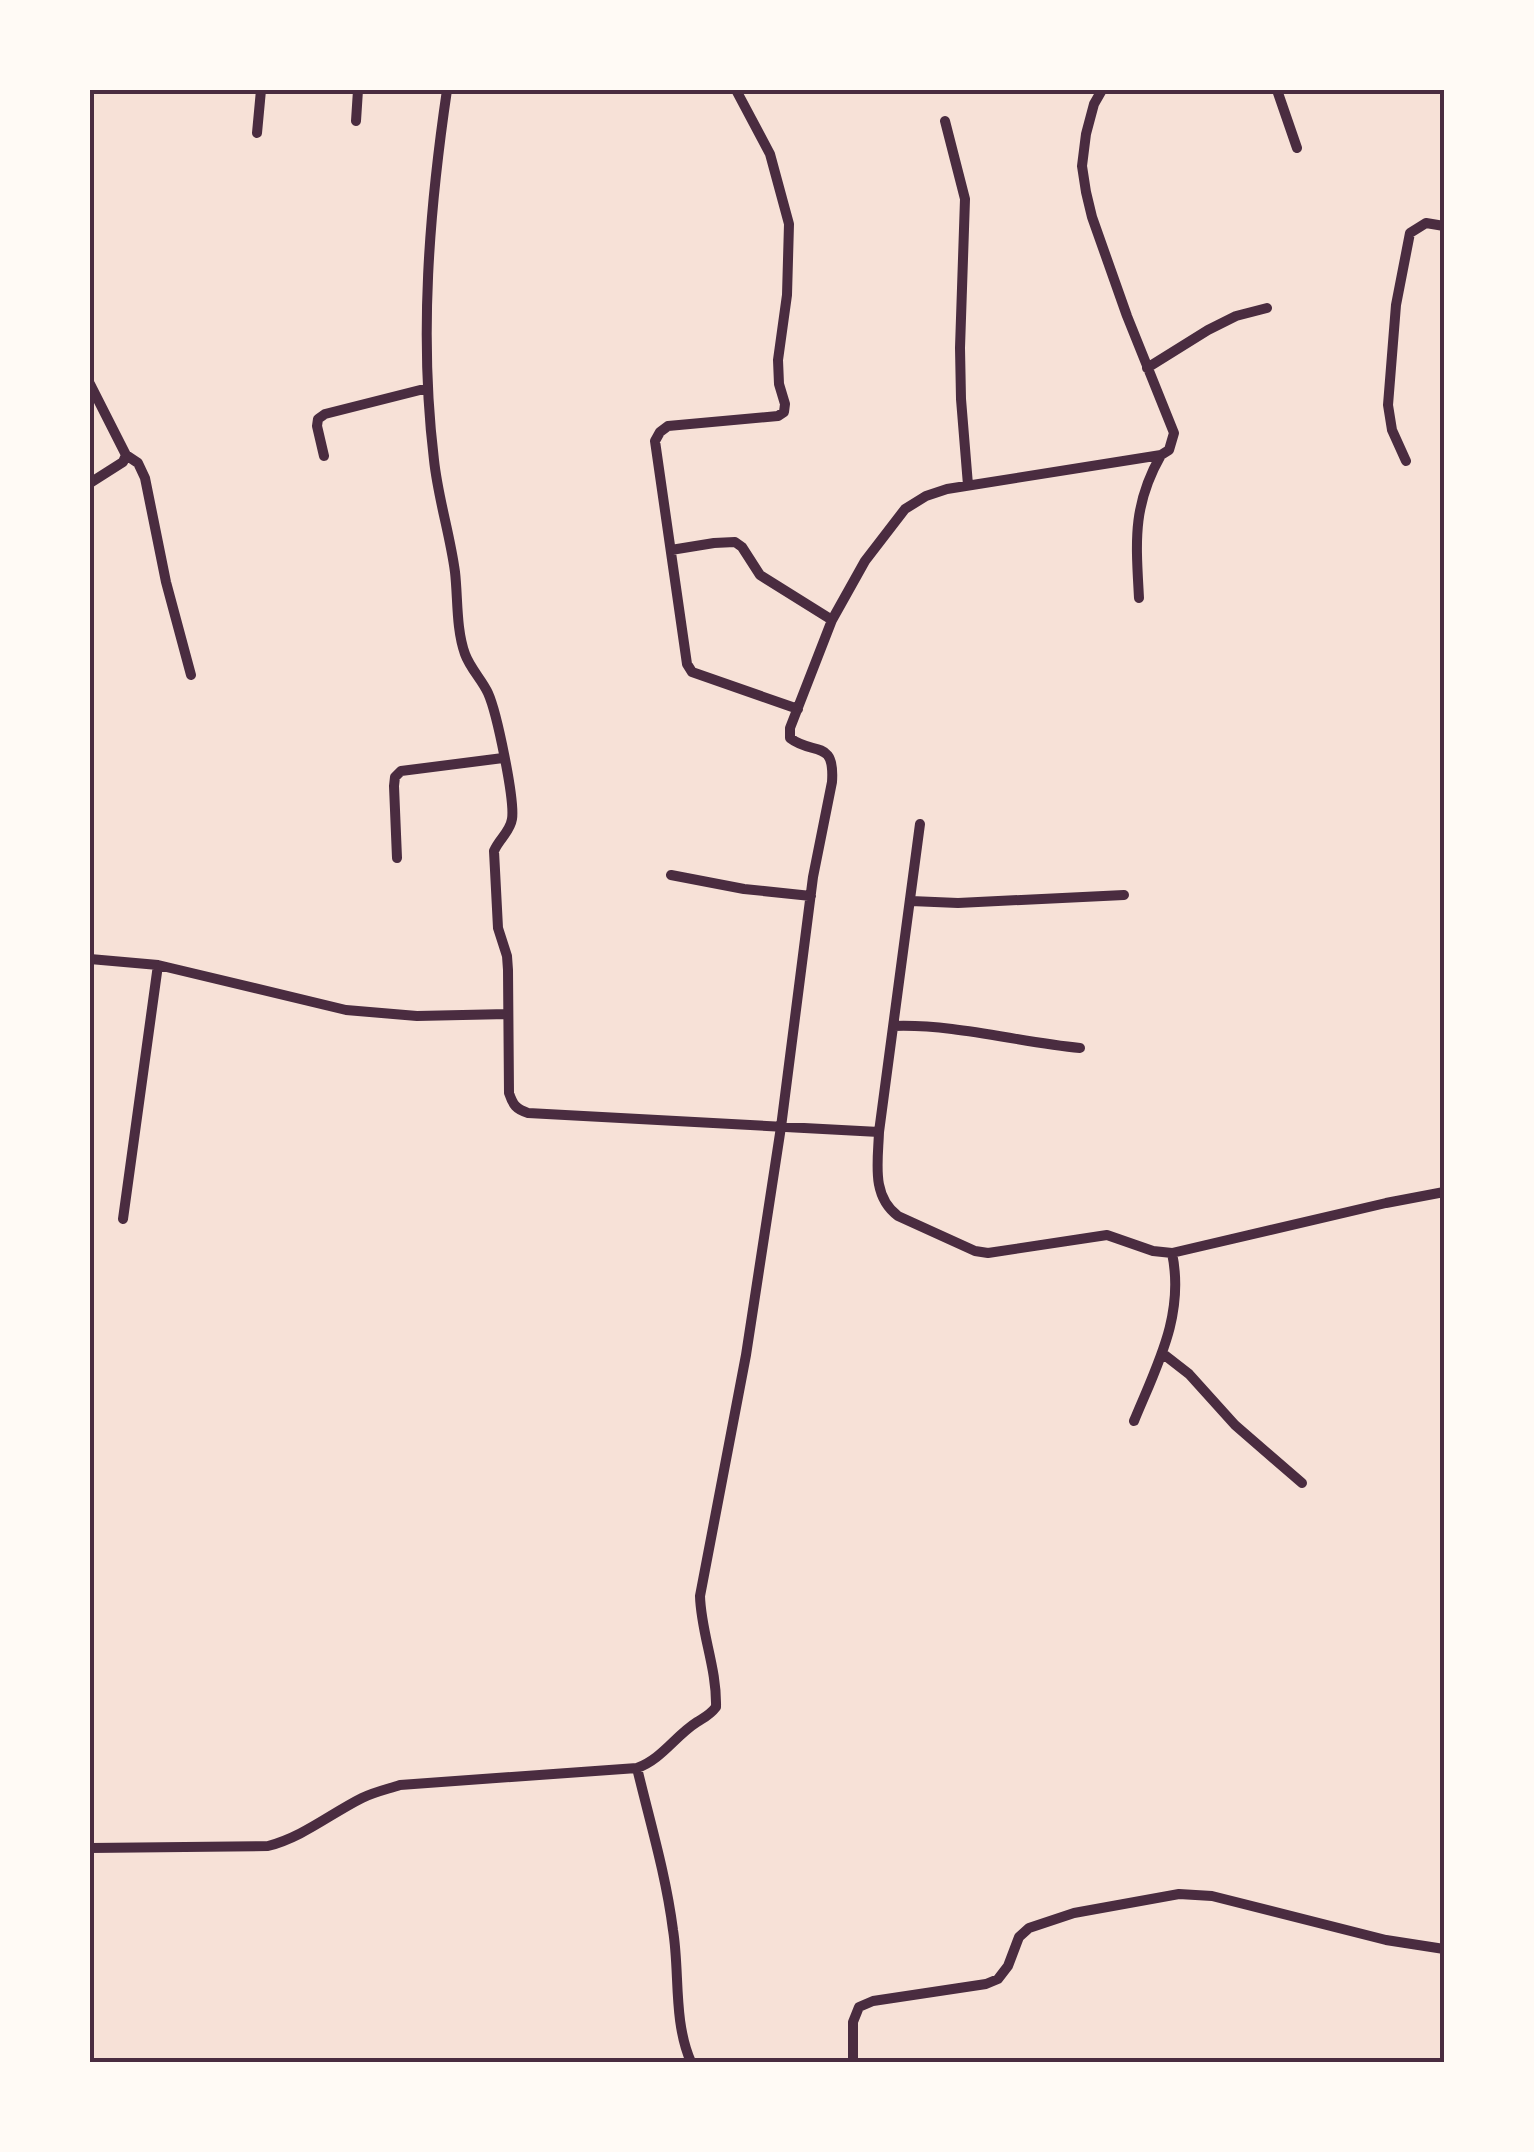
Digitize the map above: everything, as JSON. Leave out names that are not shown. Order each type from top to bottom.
[{"type":"street","points":[[257,133],[262,90]]},
{"type":"street","points":[[356,121],[358,90]]},
{"type":"street","points":[[447,90],[427,302],[428,388],[434,462],[465,656],[488,691],[513,807],[509,830],[494,851],[498,928],[508,970],[512,1104],[528,1114],[878,1132]]},
{"type":"street","points":[[736,90],[770,154],[788,224],[787,295],[778,360],[786,404],[778,416],[668,426],[655,441],[687,664],[692,672],[798,709]]},
{"type":"street","points":[[90,1848],[268,1846],[308,1830],[364,1797],[400,1785],[636,1768],[661,1755],[716,1706],[700,1596],[746,1355],[811,896],[832,782],[833,767],[827,753],[797,744],[790,738],[790,728],[832,620],[865,561],[906,509],[947,489],[1160,455],[1169,450],[1174,433],[1086,192],[1082,166],[1086,134],[1102,90]]},
{"type":"street","points":[[1277,90],[1298,148]]},
{"type":"street","points":[[944,121],[966,200],[960,348],[968,486]]},
{"type":"street","points":[[1406,461],[1392,430],[1388,405],[1396,306],[1410,233],[1426,223],[1444,226]]},
{"type":"street","points":[[1148,368],[1222,323],[1267,308]]},
{"type":"street","points":[[90,384],[126,455],[138,463],[145,478],[166,582],[191,675]]},
{"type":"street","points":[[324,456],[317,426],[325,414],[428,388]]},
{"type":"street","points":[[90,483],[124,462],[126,455]]},
{"type":"street","points":[[1139,598],[1136,536],[1146,481],[1160,455]]},
{"type":"street","points":[[671,550],[735,542],[742,546],[760,576],[832,620]]},
{"type":"street","points":[[397,858],[394,786],[401,771],[504,758]]},
{"type":"street","points":[[920,824],[878,1132],[878,1182],[888,1208],[910,1222],[975,1250],[999,1252],[1107,1236],[1172,1253],[1444,1192]]},
{"type":"street","points":[[671,874],[811,896]]},
{"type":"street","points":[[910,902],[1124,895]]},
{"type":"street","points":[[90,959],[158,965],[346,1010],[417,1016],[508,1014]]},
{"type":"street","points":[[123,1220],[158,965]]},
{"type":"street","points":[[894,1026],[968,1030],[1080,1048]]},
{"type":"street","points":[[1134,1422],[1174,1314],[1177,1294],[1172,1253]]},
{"type":"street","points":[[1162,1353],[1189,1374],[1235,1425],[1302,1483]]},
{"type":"street","points":[[636,1768],[674,1930],[680,2022],[691,2062]]},
{"type":"street","points":[[853,2062],[854,2022],[859,2006],[998,1980],[1019,1937],[1029,1928],[1108,1905],[1196,1894],[1386,1940],[1444,1949]]}]
